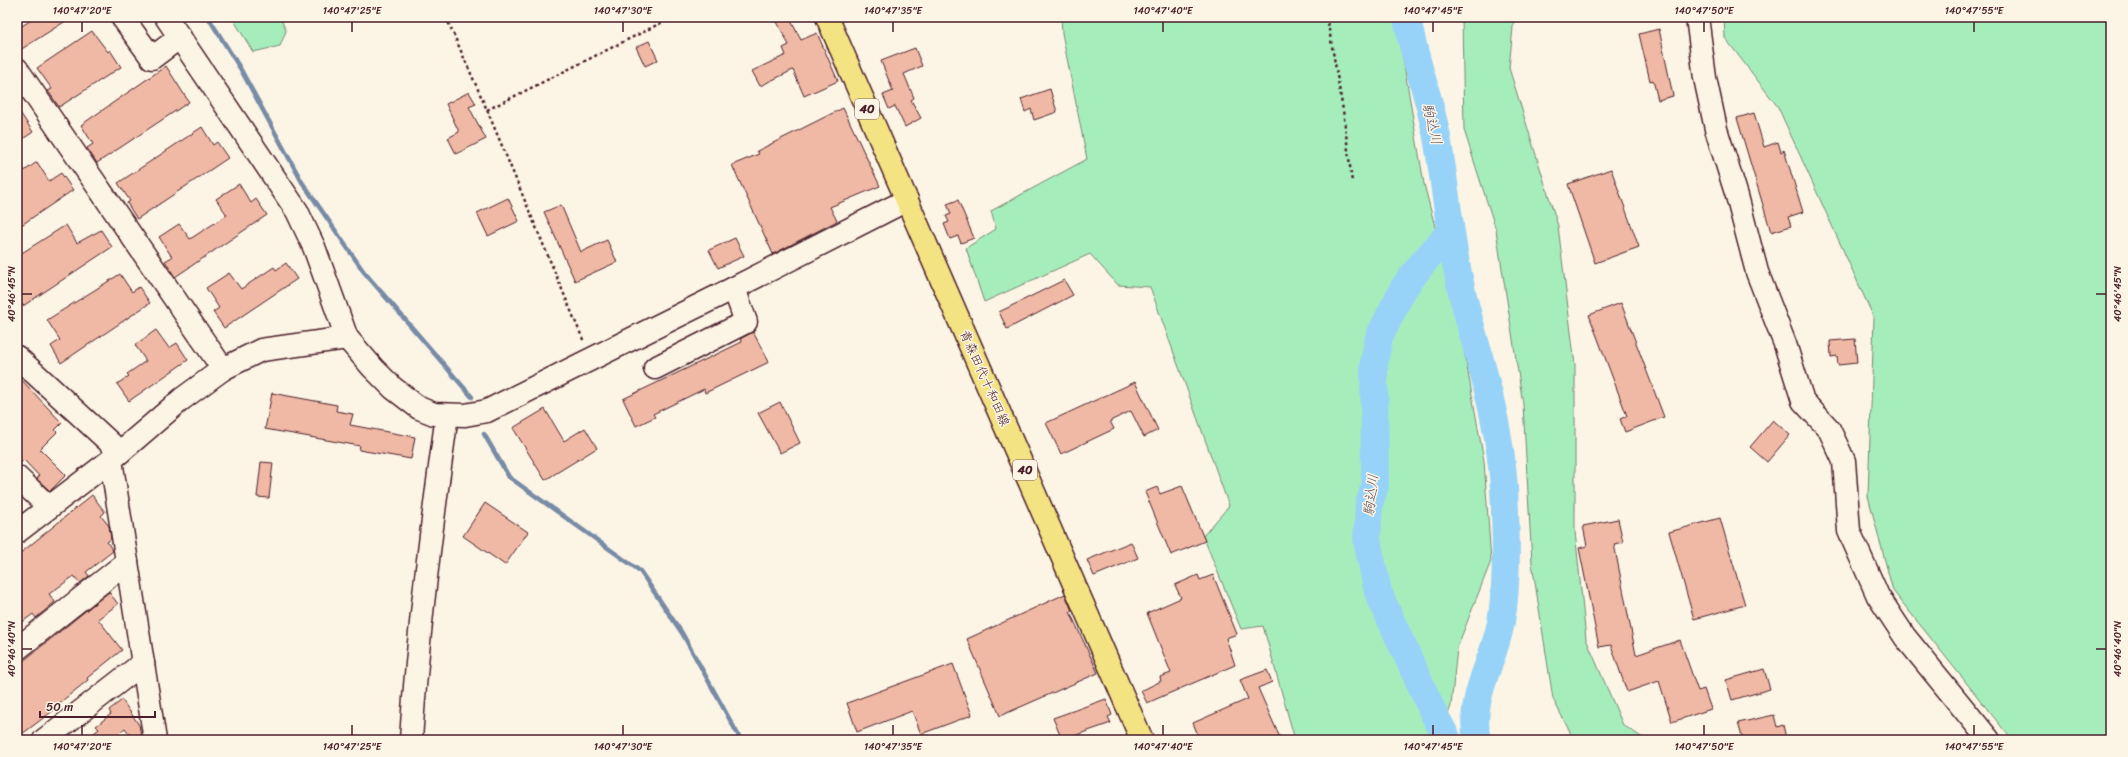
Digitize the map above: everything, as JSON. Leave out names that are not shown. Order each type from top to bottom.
[{"type":"main road","name":"青森田代十和田線","points":[[827,17],[1142,740]]},
{"type":"street","points":[[122,17],[152,58],[180,37]]},
{"type":"street","points":[[166,17],[297,211],[314,247],[347,338],[393,388],[419,408],[434,414],[465,415],[487,411],[907,200]]},
{"type":"street","points":[[1697,17],[1705,78],[1716,129],[1737,196],[1757,272],[1785,344],[1803,401],[1829,429],[1844,461],[1849,532],[1878,596],[1905,637],[1989,740]]},
{"type":"street","points":[[17,69],[223,369]]},
{"type":"street","points":[[655,368],[746,322],[734,288]]},
{"type":"street","points":[[17,532],[116,456],[182,399],[223,369],[260,350],[347,338]]},
{"type":"street","points":[[17,357],[116,456],[127,562],[155,740]]},
{"type":"street","points":[[411,740],[416,655],[428,547],[448,415]]},
{"type":"street","points":[[17,476],[49,507]]},
{"type":"street","points":[[17,648],[127,562]]},
{"type":"street","points":[[44,740],[143,663]]},
{"type":"path","points":[[446,17],[487,110],[591,360]]},
{"type":"path","points":[[487,110],[673,17]]},
{"type":"path","points":[[1327,17],[1343,110],[1352,182]]},
{"type":"green space","points":[[232,17],[280,17],[286,31],[280,46],[253,52]]},
{"type":"green space","points":[[1061,17],[1396,17],[1424,184],[1457,312],[1484,461],[1491,561],[1457,648],[1451,706],[1438,740],[1295,740],[1263,626],[1241,629],[1203,536],[1229,506],[1150,287],[1118,285],[1090,254],[984,302],[966,248],[996,229],[991,211],[1087,159],[1062,33]]},
{"type":"green space","points":[[1462,17],[1514,17],[1509,68],[1558,226],[1575,365],[1575,531],[1586,639],[1623,725],[1646,740],[1574,740],[1553,699],[1532,563],[1523,404],[1496,230],[1464,130]]},
{"type":"green space","points":[[1724,17],[2111,17],[2111,740],[2012,740],[1893,591],[1868,496],[1874,318],[1778,107],[1725,38]]},
{"type":"building","points":[[36,17],[72,17],[17,52],[17,29]]},
{"type":"building","points":[[789,17],[801,40],[817,33],[838,81],[804,96],[793,70],[760,86],[752,71],[786,55],[783,48],[789,45],[777,22]]},
{"type":"building","points":[[1659,29],[1673,96],[1658,100],[1653,80],[1650,81],[1639,34]]},
{"type":"building","points":[[92,31],[108,52],[110,50],[121,67],[59,107],[48,91],[52,89],[37,68]]},
{"type":"building","points":[[649,41],[658,60],[645,66],[636,47]]},
{"type":"building","points":[[915,48],[922,66],[904,74],[914,98],[911,100],[921,118],[905,127],[895,106],[889,109],[883,95],[893,91],[881,61]]},
{"type":"building","points":[[166,66],[189,102],[97,163],[87,148],[93,144],[81,125]]},
{"type":"building","points":[[1050,89],[1057,112],[1034,120],[1031,109],[1025,112],[1021,99]]},
{"type":"building","points":[[469,92],[476,104],[469,107],[486,139],[456,154],[448,138],[459,132],[446,104]]},
{"type":"building","points":[[17,108],[33,132],[17,143]]},
{"type":"building","points":[[843,108],[880,186],[830,207],[837,221],[773,254],[732,165],[759,154],[757,151]]},
{"type":"building","points":[[1754,113],[1764,147],[1778,142],[1781,152],[1784,150],[1803,212],[1788,217],[1791,226],[1771,232],[1737,118]]},
{"type":"building","points":[[202,127],[213,145],[217,142],[228,158],[137,219],[127,203],[130,201],[118,183]]},
{"type":"building","points":[[37,162],[49,181],[61,173],[73,190],[17,228],[17,176]]},
{"type":"building","points":[[1611,169],[1639,247],[1595,263],[1568,184]]},
{"type":"building","points":[[239,184],[251,203],[256,199],[267,215],[175,277],[165,261],[172,257],[159,237],[179,224],[190,239],[227,215],[216,199]]},
{"type":"building","points":[[508,198],[519,221],[488,236],[477,213]]},
{"type":"building","points":[[958,200],[974,238],[961,243],[958,236],[950,239],[944,224],[949,222],[946,216],[951,214],[947,204]]},
{"type":"building","points":[[561,205],[581,252],[607,240],[617,262],[575,281],[544,212]]},
{"type":"building","points":[[66,225],[77,243],[101,230],[112,247],[23,306],[17,296],[17,256]]},
{"type":"building","points":[[735,238],[744,256],[718,268],[709,250]]},
{"type":"building","points":[[286,263],[297,279],[224,328],[213,312],[219,308],[206,288],[229,273],[241,289],[274,267],[276,270]]},
{"type":"building","points":[[120,274],[132,292],[139,287],[150,303],[61,363],[51,346],[60,340],[47,320]]},
{"type":"building","points":[[1064,280],[1073,295],[1007,329],[999,312]]},
{"type":"building","points":[[1621,303],[1664,417],[1625,432],[1620,419],[1627,416],[1589,315]]},
{"type":"building","points":[[156,330],[169,348],[177,343],[188,360],[129,401],[117,384],[129,376],[127,374],[146,361],[135,345]]},
{"type":"building","points":[[753,332],[769,362],[705,393],[704,389],[653,414],[655,417],[636,426],[623,399],[742,342],[740,339]]},
{"type":"building","points":[[1855,339],[1857,363],[1838,365],[1837,356],[1831,357],[1830,341]]},
{"type":"building","points":[[17,375],[62,423],[55,430],[57,432],[40,449],[66,475],[50,491],[37,479],[39,476],[24,460],[17,465]]},
{"type":"building","points":[[1135,382],[1158,430],[1144,437],[1131,411],[1110,421],[1114,429],[1061,454],[1046,423]]},
{"type":"building","points":[[272,393],[337,405],[336,411],[353,414],[350,425],[415,437],[411,459],[359,450],[360,446],[265,429]]},
{"type":"building","points":[[780,402],[800,443],[780,453],[758,413]]},
{"type":"building","points":[[545,409],[564,441],[585,428],[597,448],[545,480],[513,428]]},
{"type":"building","points":[[1773,420],[1790,435],[1767,462],[1750,447]]},
{"type":"building","points":[[261,462],[273,463],[269,498],[257,497]]},
{"type":"building","points":[[1182,486],[1205,541],[1171,555],[1145,492],[1157,487],[1160,494]]},
{"type":"building","points":[[92,495],[105,512],[101,516],[109,526],[111,539],[107,542],[113,551],[86,572],[89,576],[80,583],[74,576],[49,594],[55,602],[36,618],[33,614],[17,626],[17,556]]},
{"type":"building","points":[[485,503],[528,532],[505,565],[463,536]]},
{"type":"building","points":[[1720,518],[1745,605],[1694,619],[1669,532]]},
{"type":"building","points":[[1618,519],[1623,542],[1614,544],[1636,655],[1680,640],[1698,691],[1704,689],[1711,709],[1672,722],[1659,681],[1627,692],[1611,645],[1599,647],[1579,548],[1587,546],[1583,526]]},
{"type":"building","points":[[1131,542],[1138,558],[1094,576],[1087,560]]},
{"type":"building","points":[[1198,575],[1200,580],[1213,575],[1237,634],[1226,638],[1235,665],[1147,703],[1141,691],[1161,681],[1160,677],[1171,673],[1147,613],[1181,598],[1175,585]]},
{"type":"building","points":[[109,592],[118,604],[98,619],[122,650],[87,678],[88,680],[57,705],[58,707],[22,734],[17,727],[17,666]]},
{"type":"building","points":[[1065,594],[1072,611],[1070,612],[1098,673],[1000,716],[967,639]]},
{"type":"building","points":[[953,664],[972,715],[921,734],[912,711],[857,732],[847,703]]},
{"type":"building","points":[[1764,669],[1770,689],[1732,700],[1726,680]]},
{"type":"building","points":[[1267,670],[1272,682],[1258,688],[1281,740],[1200,740],[1193,723],[1248,699],[1240,680]]},
{"type":"building","points":[[1106,699],[1112,715],[1108,717],[1111,723],[1062,740],[1053,718]]},
{"type":"building","points":[[122,700],[139,725],[142,740],[134,740],[125,728],[110,740],[85,740],[99,729],[96,726],[111,714],[109,710]]},
{"type":"building","points":[[1774,715],[1777,727],[1783,725],[1786,738],[1778,740],[1743,740],[1738,723]]},
{"type":"waterway","points":[[208,17],[240,68],[302,182],[364,272],[472,397]]},
{"type":"waterway","name":"駒込川","points":[[1407,17],[1435,127],[1456,264],[1489,395],[1502,464],[1506,538],[1505,590],[1498,637],[1483,680],[1476,709],[1475,724],[1477,740]]},
{"type":"waterway","name":"駒込川","points":[[1448,740],[1433,712],[1378,592],[1367,540],[1369,504],[1375,486],[1374,363],[1379,337],[1403,289],[1421,265],[1450,232]]},
{"type":"waterway","points":[[484,434],[509,477],[640,571],[682,633],[741,740]]}]
